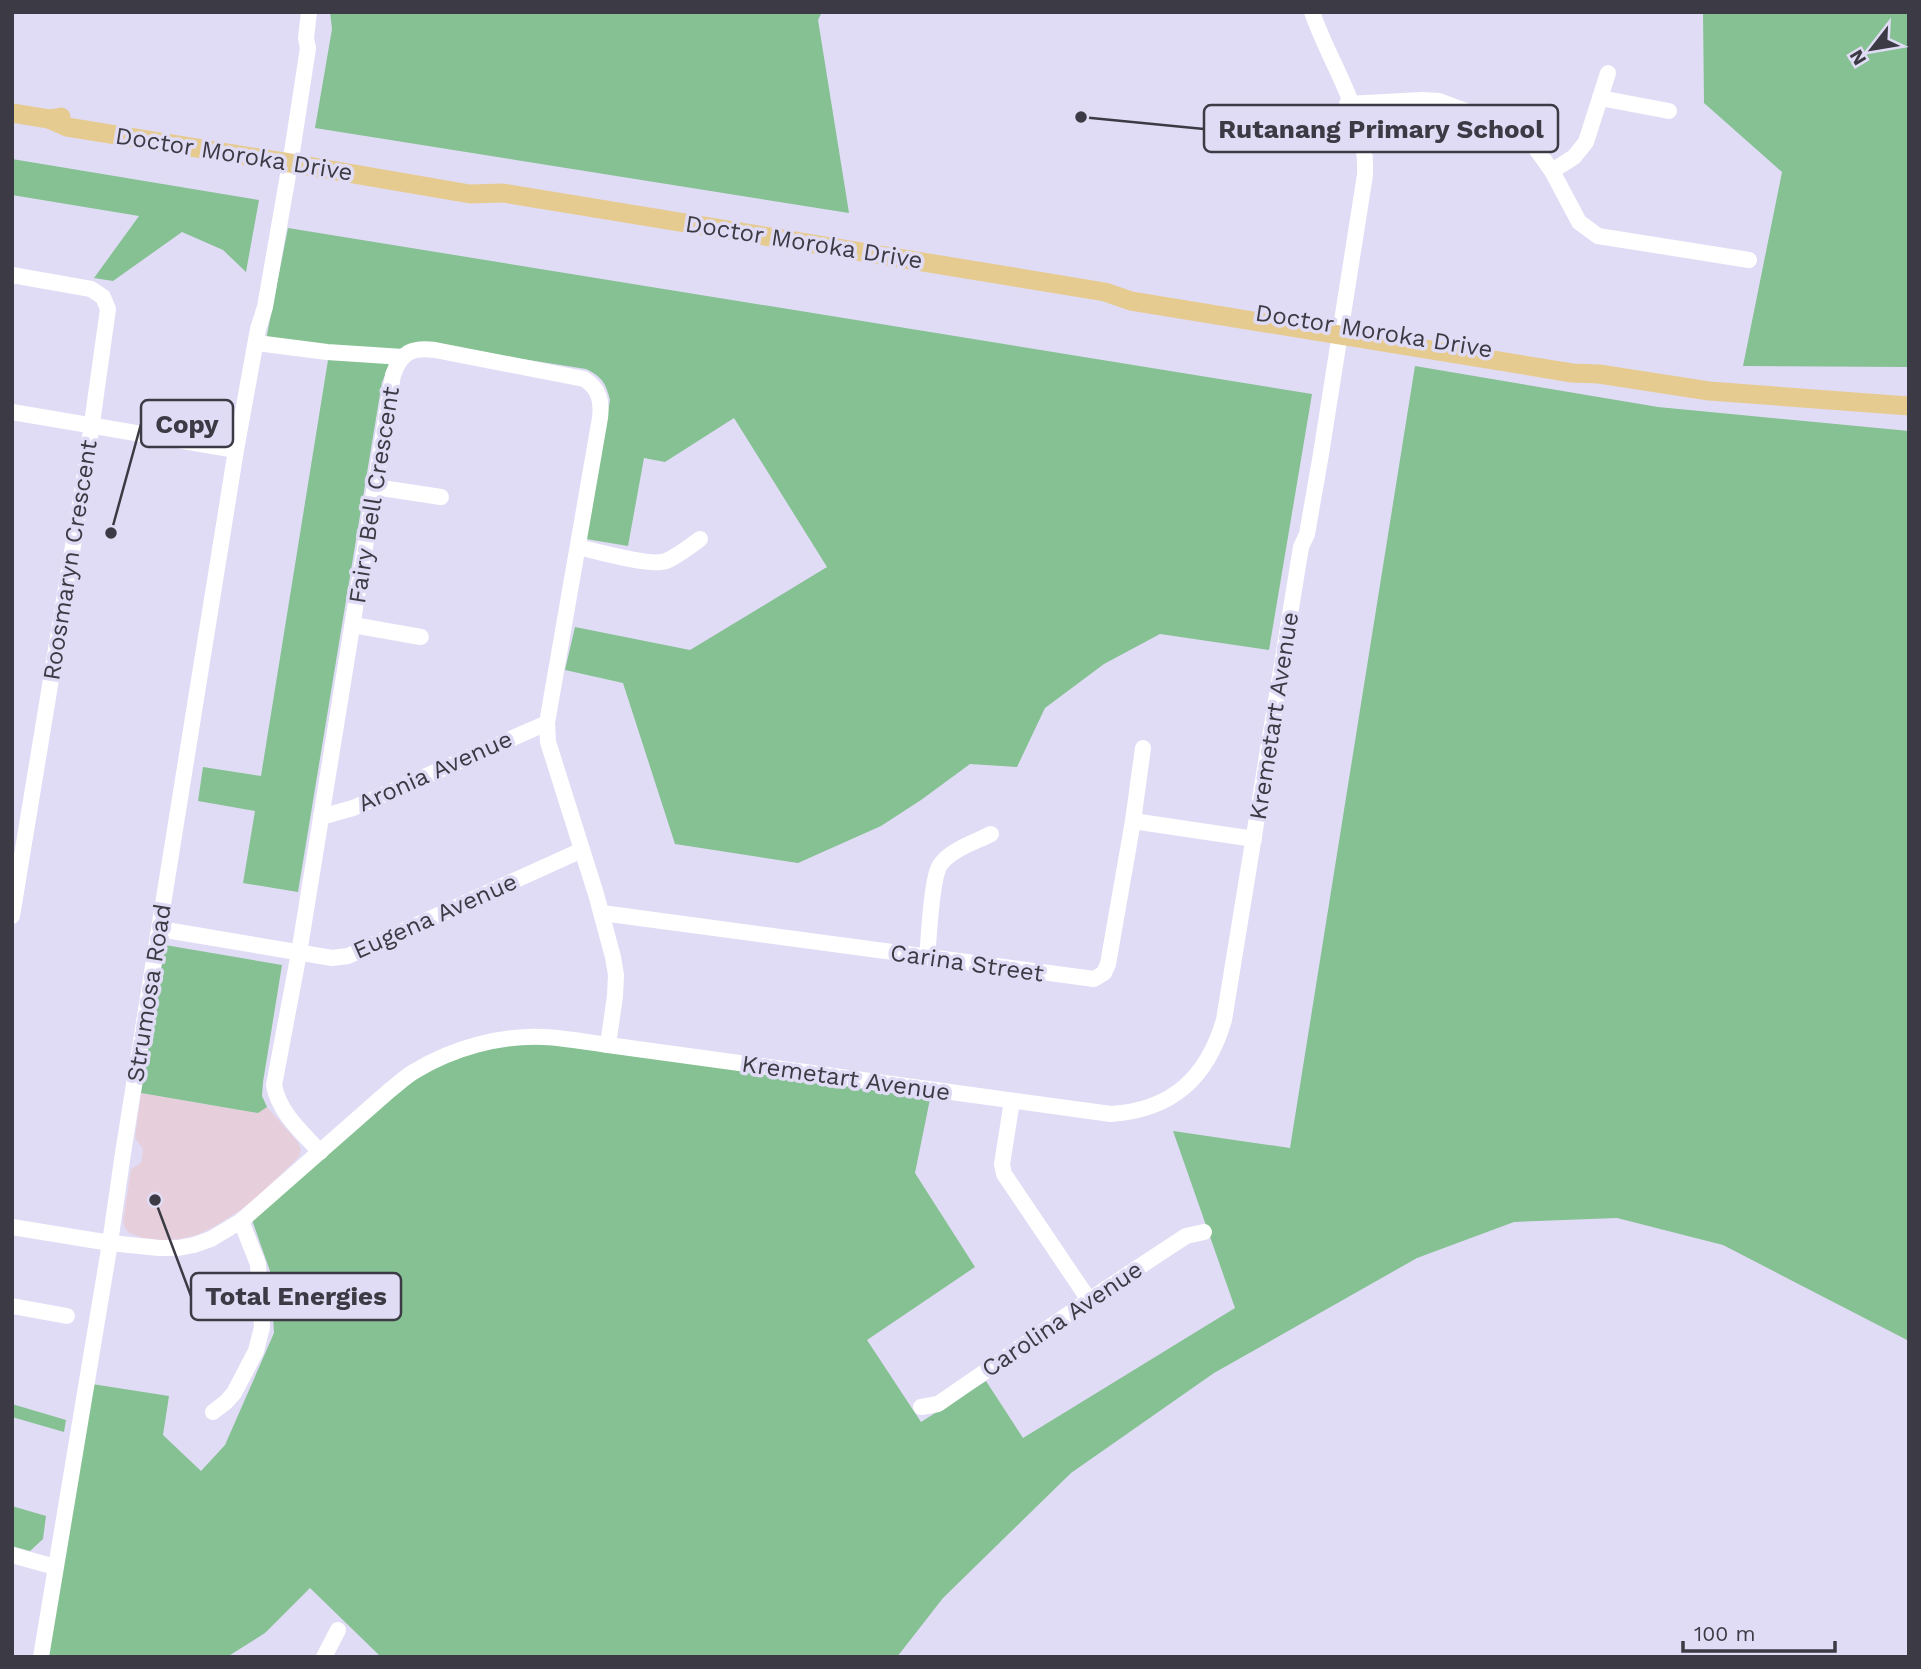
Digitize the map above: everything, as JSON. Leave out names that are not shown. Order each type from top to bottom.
[{"type":"main road","name":"Doctor Moroka Drive","points":[[12,113],[49,118],[65,117],[287,157],[481,185],[503,193],[1105,292],[1123,291],[1572,373],[1599,374],[1709,391],[1909,406]]},
{"type":"street","name":"Strumosa Road","points":[[41,1657],[236,450],[265,307],[300,55],[306,38],[309,12]]},
{"type":"street","name":"Kremetart Avenue","points":[[12,1227],[110,1243],[169,1248],[211,1240],[241,1221],[414,1072],[467,1048],[511,1038],[543,1037],[608,1045],[1111,1114],[1157,1105],[1180,1091],[1208,1061],[1224,1020],[1301,547],[1308,529],[1351,211],[1357,161],[1348,99],[1311,12]]},
{"type":"street","points":[[1552,171],[1580,152],[1586,142],[1608,74]]},
{"type":"street","points":[[1600,98],[1670,111]]},
{"type":"street","points":[[1348,99],[1439,101],[1500,124],[1534,146],[1552,171],[1579,222],[1598,236],[1749,260]]},
{"type":"street","name":"Roosmaryn Crescent","points":[[12,275],[91,289],[106,302],[107,321],[83,486],[12,916]]},
{"type":"street","points":[[258,336],[327,352],[402,357]]},
{"type":"street","name":"Fairy Bell Crescent","points":[[320,1152],[283,1109],[274,1085],[299,953],[393,375],[402,357],[416,349],[435,350],[584,379],[591,383],[599,395],[600,411],[547,723],[548,742],[614,957],[615,996],[608,1045]]},
{"type":"street","points":[[12,412],[236,450]]},
{"type":"street","points":[[375,487],[441,497]]},
{"type":"street","points":[[578,547],[660,562],[676,556],[699,539]]},
{"type":"street","points":[[353,625],[421,637]]},
{"type":"street","name":"Aronia Avenue","points":[[321,817],[353,808],[547,723]]},
{"type":"street","name":"Carina Street","points":[[602,913],[1090,979],[1101,975],[1108,964],[1143,748]]},
{"type":"street","points":[[1133,821],[1254,839]]},
{"type":"street","points":[[927,957],[935,881],[940,865],[954,853],[991,834]]},
{"type":"street","name":"Eugena Avenue","points":[[160,929],[332,958],[348,956],[582,850]]},
{"type":"street","points":[[1012,1101],[1002,1164],[1004,1174],[1089,1300]]},
{"type":"street","points":[[213,1412],[234,1393],[256,1352],[262,1327],[258,1264],[241,1221]]},
{"type":"street","name":"Carolina Avenue","points":[[922,1407],[938,1404],[1186,1236],[1204,1233]]},
{"type":"street","points":[[12,1306],[67,1316]]},
{"type":"street","points":[[12,1555],[55,1567]]},
{"type":"street","points":[[324,1657],[338,1630]]},
{"type":"shaded area","points":[[141,1093],[257,1113],[267,1107],[297,1141],[301,1149],[299,1157],[250,1204],[197,1235],[162,1240],[129,1233],[123,1222],[131,1169],[141,1163],[143,1149],[135,1138]]},
{"type":"green space","points":[[330,12],[822,12],[818,20],[849,213],[315,128],[332,29]]},
{"type":"green space","points":[[1703,12],[1909,12],[1909,367],[1743,366],[1782,172],[1704,103]]},
{"type":"green space","points":[[12,159],[259,200],[246,272],[223,250],[182,232],[113,281],[94,278],[139,216],[12,195]]},
{"type":"green space","points":[[288,228],[1312,394],[1269,650],[1160,634],[1104,664],[1045,708],[1017,767],[970,764],[881,826],[798,863],[675,844],[623,683],[565,670],[575,627],[690,650],[827,567],[734,418],[665,462],[644,458],[628,546],[586,539],[610,400],[602,381],[586,369],[422,343],[391,362],[382,382],[298,892],[243,883],[255,811],[198,801],[203,767],[261,776],[328,360],[264,350]]},
{"type":"green space","points":[[1415,366],[1658,407],[1909,431],[1909,1341],[1723,1245],[1617,1218],[1514,1222],[1417,1258],[1214,1373],[1071,1473],[943,1598],[897,1657],[381,1657],[310,1588],[265,1633],[227,1657],[44,1657],[92,1384],[169,1396],[163,1435],[201,1471],[225,1445],[274,1333],[270,1271],[252,1220],[416,1076],[470,1053],[513,1045],[542,1044],[608,1050],[930,1099],[915,1173],[975,1267],[867,1340],[921,1422],[986,1381],[1023,1438],[1235,1308],[1173,1131],[1290,1148]]},
{"type":"green space","points":[[165,945],[282,965],[263,1082],[262,1096],[267,1107],[258,1113],[141,1093]]},
{"type":"green space","points":[[12,1404],[66,1420],[64,1432],[12,1417]]},
{"type":"green space","points":[[12,1506],[46,1516],[43,1539],[30,1551],[12,1546]]},
{"type":"place","name":"Rutanang Primary School","points":[[1081,117]]},
{"type":"place","name":"Copy","points":[[111,533]]},
{"type":"place","name":"Total Energies","points":[[155,1200]]}]
